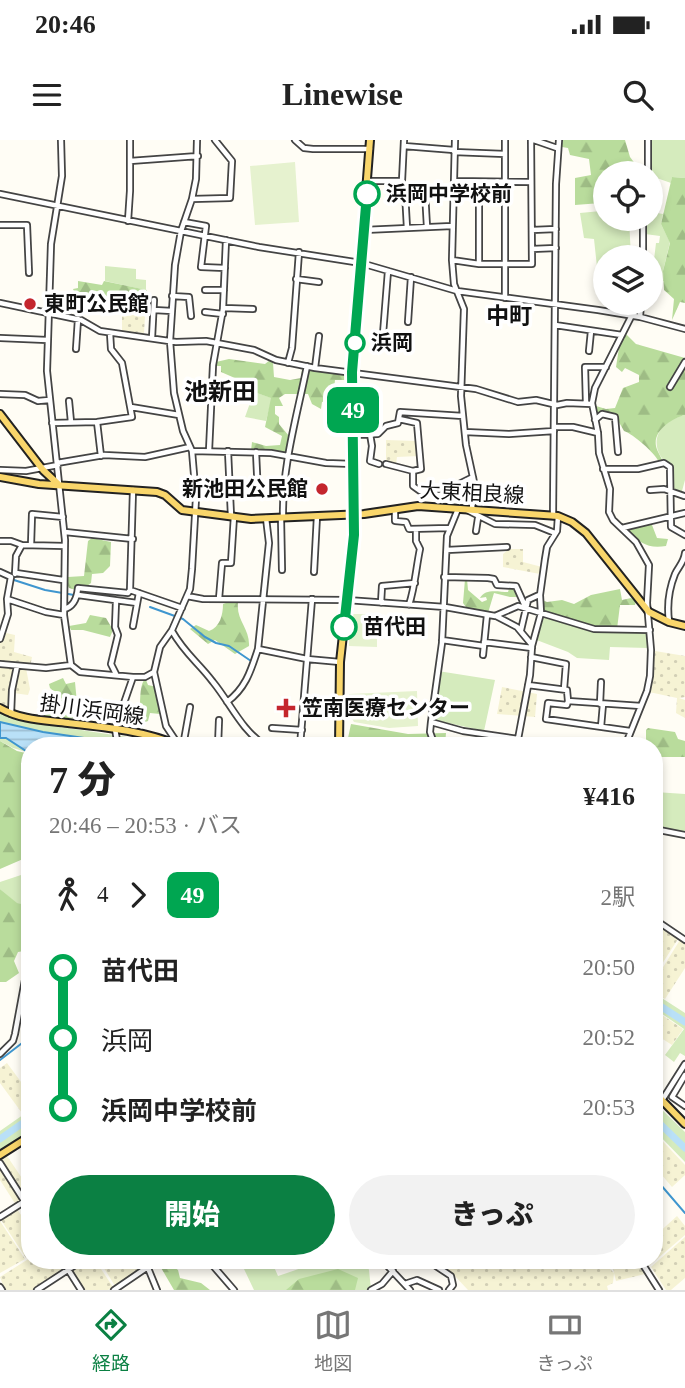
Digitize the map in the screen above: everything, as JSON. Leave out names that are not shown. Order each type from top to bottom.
[{"type":"main road","points":[[339,737],[340,662],[355,515],[352,372],[370,140]]},
{"type":"main road","points":[[0,414],[41,469],[60,485]]},
{"type":"main road","name":"大東相良線","points":[[0,477],[162,494],[179,508],[233,516],[282,518],[355,515],[418,506],[556,516],[572,522],[586,533],[649,612],[685,626]]},
{"type":"main road","name":"掛川浜岡線","points":[[0,708],[32,719],[147,737]]},
{"type":"main road","points":[[663,1105],[685,1124]]},
{"type":"main road","points":[[0,1155],[21,1142]]},
{"type":"street","points":[[61,140],[63,165],[51,244],[47,340],[49,400],[65,532],[63,593],[71,665],[80,672],[133,677],[145,677],[154,672]]},
{"type":"street","points":[[128,220],[130,140]]},
{"type":"street","points":[[174,737],[166,726],[154,672],[160,647],[172,631],[191,579],[196,512],[191,449],[179,415],[172,380],[170,341],[172,296],[181,231],[192,199],[198,156],[197,140]]},
{"type":"street","points":[[192,199],[230,198],[232,160],[215,140]]},
{"type":"street","points":[[295,140],[304,148],[370,149]]},
{"type":"street","points":[[432,737],[431,722],[445,607],[444,577],[449,528],[474,494],[461,387],[464,309],[457,291],[452,260],[455,140]]},
{"type":"street","points":[[505,140],[505,298]]},
{"type":"street","points":[[452,260],[478,264],[532,264],[533,140],[557,148]]},
{"type":"street","points":[[518,737],[532,647],[541,613],[540,595],[547,547],[555,533],[555,304],[559,140]]},
{"type":"street","points":[[648,140],[648,161]]},
{"type":"street","points":[[368,181],[402,181],[404,143],[454,151],[505,154]]},
{"type":"street","points":[[130,161],[198,156]]},
{"type":"street","points":[[454,181],[531,182]]},
{"type":"street","points":[[478,264],[479,182]]},
{"type":"street","points":[[407,228],[405,192],[425,192],[427,227]]},
{"type":"street","points":[[0,194],[203,236],[361,263],[457,291],[593,309]]},
{"type":"street","points":[[184,222],[206,226],[201,267],[225,268]]},
{"type":"street","points":[[0,225],[27,225],[29,274]]},
{"type":"street","points":[[363,230],[452,226]]},
{"type":"street","points":[[532,230],[556,229]]},
{"type":"street","points":[[209,451],[216,343],[223,311],[226,240]]},
{"type":"street","points":[[532,249],[556,248]]},
{"type":"street","points":[[288,363],[292,348],[299,252]]},
{"type":"street","points":[[383,334],[388,271]]},
{"type":"street","points":[[408,322],[411,277]]},
{"type":"street","points":[[296,279],[319,282]]},
{"type":"street","points":[[205,290],[224,290]]},
{"type":"street","points":[[172,296],[189,297],[191,316]]},
{"type":"street","points":[[152,338],[154,300]]},
{"type":"street","points":[[0,303],[78,319],[100,331],[170,341],[216,343],[254,350],[288,363],[315,368],[476,389],[518,402],[536,400],[554,404],[589,404]]},
{"type":"street","points":[[205,312],[253,309]]},
{"type":"street","points":[[154,310],[172,311]]},
{"type":"street","points":[[589,404],[632,315],[685,329]]},
{"type":"street","points":[[76,349],[78,319]]},
{"type":"street","points":[[555,325],[622,335]]},
{"type":"street","points":[[589,351],[591,331]]},
{"type":"street","points":[[52,423],[97,422],[132,417],[122,363],[111,349],[110,332]]},
{"type":"street","points":[[315,368],[319,336]]},
{"type":"street","points":[[0,338],[47,340]]},
{"type":"street","points":[[670,387],[685,362]]},
{"type":"street","points":[[282,570],[284,492],[307,366]]},
{"type":"street","points":[[606,367],[585,367],[589,404],[598,433],[599,453],[610,489],[609,512],[613,520],[636,542],[649,565],[650,676],[628,737]]},
{"type":"street","points":[[0,394],[25,395],[38,401],[49,400]]},
{"type":"street","points":[[69,401],[71,422]]},
{"type":"street","points":[[131,407],[179,415]]},
{"type":"street","points":[[354,435],[378,434],[386,426],[398,423],[400,412],[463,416]]},
{"type":"street","points":[[595,420],[602,414],[615,417],[618,452]]},
{"type":"street","points":[[386,464],[413,471],[421,469],[417,424],[399,419]]},
{"type":"street","points":[[97,422],[101,456]]},
{"type":"street","points":[[465,432],[509,434],[573,427],[598,433]]},
{"type":"street","points":[[370,435],[370,461],[379,464]]},
{"type":"street","points":[[0,470],[16,472],[101,456],[145,457],[191,449],[289,455],[326,463],[354,464]]},
{"type":"street","points":[[219,599],[222,563],[231,563],[233,516],[228,451]]},
{"type":"street","points":[[256,452],[258,495]]},
{"type":"street","points":[[603,469],[638,470],[664,463],[670,467],[671,527],[685,535]]},
{"type":"street","points":[[413,471],[413,486],[420,491],[453,487],[472,477]]},
{"type":"street","points":[[130,590],[133,490]]},
{"type":"street","points":[[650,490],[671,491],[684,496]]},
{"type":"street","points":[[465,509],[478,518],[495,524],[535,525],[555,533]]},
{"type":"street","points":[[395,510],[395,521],[406,522],[409,529],[449,528]]},
{"type":"street","points":[[621,528],[685,513]]},
{"type":"street","points":[[31,545],[32,514],[63,517]]},
{"type":"street","points":[[314,572],[317,516]]},
{"type":"street","points":[[227,702],[237,694],[249,675],[258,649],[269,543],[266,518]]},
{"type":"street","points":[[476,531],[478,518]]},
{"type":"street","points":[[409,606],[420,549],[416,541],[416,530]]},
{"type":"street","points":[[65,532],[133,539]]},
{"type":"street","points":[[0,541],[22,545],[65,546]]},
{"type":"street","points":[[0,639],[8,614],[7,598],[16,556],[22,545]]},
{"type":"street","points":[[447,550],[507,547]]},
{"type":"street","points":[[669,622],[668,601],[685,553]]},
{"type":"street","points":[[0,572],[63,580]]},
{"type":"street","points":[[444,577],[488,578],[494,579],[498,585],[516,586],[525,607]]},
{"type":"street","points":[[381,603],[382,586],[415,583]]},
{"type":"street","points":[[7,598],[46,612],[64,612],[78,595],[78,588],[125,593],[130,590]]},
{"type":"street","points":[[130,590],[182,608]]},
{"type":"street","points":[[133,626],[138,593]]},
{"type":"street","points":[[78,595],[137,603]]},
{"type":"street","points":[[521,631],[528,600],[540,595]]},
{"type":"street","points":[[187,596],[203,599],[347,600],[445,607],[495,616],[521,631],[532,647]]},
{"type":"street","points":[[301,737],[312,599]]},
{"type":"street","points":[[116,601],[115,627],[118,635],[111,664],[117,675]]},
{"type":"street","points":[[495,616],[517,606],[594,629],[650,630]]},
{"type":"street","points":[[483,655],[487,615]]},
{"type":"street","points":[[172,631],[184,651],[214,683],[254,737]]},
{"type":"street","points":[[442,640],[532,647]]},
{"type":"street","points":[[258,649],[307,659],[340,662]]},
{"type":"street","points":[[531,657],[565,664],[564,689],[567,690],[567,705],[548,703],[546,719],[630,731]]},
{"type":"street","points":[[0,664],[46,668],[71,665]]},
{"type":"street","points":[[11,714],[17,666]]},
{"type":"street","points":[[117,737],[133,677]]},
{"type":"street","points":[[601,682],[601,727]]},
{"type":"street","points":[[528,685],[564,689]]},
{"type":"street","points":[[568,701],[641,706]]},
{"type":"street","points":[[182,737],[190,707]]},
{"type":"street","points":[[218,737],[219,720]]},
{"type":"street","points":[[431,722],[463,732],[502,737]]},
{"type":"street","points":[[272,728],[302,730]]},
{"type":"street","points":[[663,831],[685,835]]},
{"type":"street","points":[[663,925],[685,940]]},
{"type":"street","points":[[0,1054],[13,1041],[21,1000]]},
{"type":"street","points":[[663,1100],[684,1070]]},
{"type":"street","points":[[684,1070],[672,1097],[685,1106]]},
{"type":"street","points":[[0,1164],[21,1192]]},
{"type":"street","points":[[0,1217],[21,1204]]},
{"type":"street","points":[[114,1290],[146,1269]]},
{"type":"street","points":[[148,1269],[157,1290]]},
{"type":"street","points":[[216,1269],[234,1290]]},
{"type":"street","points":[[440,1269],[451,1276],[453,1284],[449,1290]]},
{"type":"street","points":[[646,1269],[659,1290]]},
{"type":"street","points":[[37,1290],[68,1270],[81,1290]]},
{"type":"street","points":[[371,1290],[382,1284],[393,1271],[410,1290]]},
{"type":"street","points":[[405,1284],[417,1280],[439,1290]]},
{"type":"shaded area","points":[[146,300],[144,333],[122,331],[122,302]]},
{"type":"shaded area","points":[[386,440],[417,441],[419,456],[397,457],[396,464],[386,462]]},
{"type":"shaded area","points":[[509,549],[523,549],[523,562],[542,567],[540,574],[503,567],[503,554]]},
{"type":"shaded area","points":[[2,632],[15,635],[14,652],[32,657],[30,667],[26,668],[30,689],[28,695],[13,693],[11,711],[0,705]]},
{"type":"shaded area","points":[[655,651],[685,656],[685,697],[679,698],[685,700],[685,718],[676,713],[677,698],[649,692]]},
{"type":"shaded area","points":[[502,687],[537,694],[535,717],[497,714]]},
{"type":"shaded area","points":[[663,929],[678,939],[663,962]]},
{"type":"shaded area","points":[[680,940],[685,944],[685,968],[665,999],[663,967]]},
{"type":"shaded area","points":[[663,1016],[683,1029],[672,1045],[663,1039]]},
{"type":"shaded area","points":[[7,1063],[21,1082],[21,1112],[0,1083],[0,1068]]},
{"type":"shaded area","points":[[663,1142],[685,1165],[685,1175],[672,1187],[663,1176]]},
{"type":"shaded area","points":[[7,1156],[21,1177],[21,1202],[16,1205],[0,1180],[0,1160]]},
{"type":"shaded area","points":[[17,1209],[21,1215],[21,1250],[1,1220]]},
{"type":"shaded area","points":[[677,1216],[685,1226],[685,1235],[663,1254],[663,1229]]},
{"type":"shaded area","points":[[0,1221],[21,1253],[21,1261],[0,1273]]},
{"type":"shaded area","points":[[685,1237],[685,1278],[671,1290],[666,1290],[652,1269],[663,1269],[663,1256]]},
{"type":"shaded area","points":[[21,1264],[21,1269],[65,1270],[34,1290],[5,1290],[0,1277]]},
{"type":"shaded area","points":[[101,1269],[113,1287],[108,1290],[84,1290],[72,1271]]},
{"type":"shaded area","points":[[105,1269],[140,1269],[140,1270],[115,1286]]},
{"type":"shaded area","points":[[444,1269],[610,1269],[614,1273],[613,1283],[607,1286],[608,1290],[468,1290]]},
{"type":"shaded area","points":[[614,1269],[641,1269],[645,1274],[616,1281]]},
{"type":"green space","points":[[562,140],[625,140],[633,161],[593,161],[593,204],[575,205],[575,178],[591,175],[589,159],[570,155],[568,148],[562,147]]},
{"type":"green space","points":[[651,140],[685,140],[685,178],[672,177],[671,183],[663,180],[663,161],[651,161]]},
{"type":"green space","points":[[295,162],[299,222],[255,225],[250,166]]},
{"type":"green space","points":[[672,177],[685,178],[685,303],[680,302],[672,320],[674,299],[664,290],[663,271],[670,243],[663,228],[663,215]]},
{"type":"green space","points":[[593,212],[593,231],[630,231],[630,245],[595,245],[594,239],[584,238],[580,213]]},
{"type":"green space","points":[[663,228],[670,242],[663,271],[663,245],[656,245],[660,236],[645,234],[645,231],[663,231]]},
{"type":"green space","points":[[105,266],[136,269],[136,279],[146,280],[146,290],[105,281]]},
{"type":"green space","points":[[78,281],[102,285],[104,281],[147,290],[147,297],[103,303],[87,300],[83,305],[79,303],[73,289],[78,288]]},
{"type":"green space","points":[[626,334],[636,344],[685,358],[685,415],[670,422],[658,435],[656,446],[663,462],[659,462],[643,444],[624,431],[616,417],[596,417],[596,406],[615,408],[623,388],[639,382],[639,375],[625,368],[622,372],[616,367],[619,348]]},
{"type":"green space","points":[[229,359],[265,364],[270,360],[273,363],[274,377],[290,380],[301,378],[302,368],[350,374],[350,391],[345,390],[345,380],[335,380],[333,399],[322,402],[321,409],[312,404],[308,394],[285,394],[279,398],[283,406],[275,406],[275,414],[289,436],[287,454],[251,451],[252,442],[266,446],[280,445],[282,436],[265,427],[271,398],[254,392],[251,385],[221,372],[221,366],[217,366],[216,362]]},
{"type":"green space","points":[[254,392],[272,398],[266,421],[245,417]]},
{"type":"green space","points":[[685,415],[685,480],[682,491],[671,490],[673,469],[659,454],[657,438],[666,424]]},
{"type":"green space","points":[[634,525],[652,525],[657,538],[668,539],[666,546],[654,547],[640,542],[627,530]]},
{"type":"green space","points":[[92,538],[111,542],[110,566],[103,573],[92,574],[91,583],[87,586],[76,587],[76,590],[69,588],[68,577],[84,576],[88,541]]},
{"type":"green space","points":[[465,579],[468,590],[482,602],[487,600],[486,597],[480,598],[482,595],[492,591],[508,592],[509,589],[517,589],[522,597],[494,593],[488,613],[468,610],[463,603]]},
{"type":"green space","points":[[620,589],[622,600],[631,598],[636,601],[635,605],[620,605],[617,629],[593,629],[542,613],[540,599],[547,602],[562,600],[574,604],[591,595]]},
{"type":"green space","points":[[232,601],[238,603],[239,615],[249,640],[249,646],[235,654],[215,640],[208,644],[190,629],[196,625],[209,631],[216,627],[223,604]]},
{"type":"green space","points":[[542,613],[594,629],[649,629],[648,648],[610,647],[609,660],[577,658],[534,639]]},
{"type":"green space","points":[[349,614],[377,614],[377,647],[349,646]]},
{"type":"green space","points":[[90,615],[106,618],[113,630],[110,637],[83,630],[71,630],[69,626],[86,623]]},
{"type":"green space","points":[[438,671],[495,680],[484,731],[435,720]]},
{"type":"green space","points":[[63,678],[66,684],[75,682],[75,717],[64,722],[39,717],[53,712],[62,699],[49,684]]},
{"type":"green space","points":[[144,680],[148,685],[157,687],[161,711],[160,714],[150,713],[148,721],[137,725],[134,715],[139,712]]},
{"type":"green space","points":[[417,691],[418,726],[389,728],[354,722],[351,717],[349,694]]},
{"type":"green space","points":[[0,710],[22,721],[127,737],[21,737],[21,750],[0,741]]},
{"type":"green space","points":[[351,724],[408,734],[446,733],[446,737],[348,737]]},
{"type":"green space","points":[[648,728],[675,732],[678,739],[685,741],[685,757],[663,757],[663,737],[646,737]]},
{"type":"green space","points":[[0,741],[21,752],[21,860],[0,869]]},
{"type":"green space","points":[[663,793],[685,794],[685,832],[663,828]]},
{"type":"green space","points":[[21,875],[21,904],[16,903],[0,889],[0,882]]},
{"type":"green space","points":[[0,889],[21,904],[21,952],[18,952],[14,961],[19,973],[6,982],[0,982]]},
{"type":"green space","points":[[663,999],[685,1013],[685,1056],[680,1053],[674,1062],[665,1055],[684,1029],[663,1015]]},
{"type":"green space","points":[[663,1111],[685,1132],[685,1162],[663,1139]]},
{"type":"green space","points":[[21,1116],[21,1137],[0,1151],[0,1131]]},
{"type":"green space","points":[[162,1269],[177,1269],[180,1278],[201,1283],[210,1290],[174,1290]]},
{"type":"green space","points":[[244,1269],[275,1269],[278,1276],[299,1269],[369,1269],[371,1290],[254,1290]]},
{"type":"green space","points":[[338,1269],[358,1278],[355,1290],[286,1290],[299,1279]]},
{"type":"water","points":[[0,722],[77,737],[21,737],[21,748],[6,738],[0,738]]},
{"type":"waterway","points":[[14,580],[45,590],[74,595]]},
{"type":"waterway","points":[[150,607],[183,619],[205,637],[229,646],[251,661]]},
{"type":"waterway","points":[[663,1008],[685,1022]]},
{"type":"waterway","points":[[0,1060],[21,1044]]},
{"type":"waterway","points":[[0,1139],[21,1124]]},
{"type":"waterway","points":[[663,1127],[685,1148]]},
{"type":"waterway","points":[[663,1187],[685,1213]]},
{"type":"bus line","name":"49","points":[[344,627],[355,515],[352,372],[367,194]]},
{"type":"place","name":"浜岡中学校前","points":[[367,194]]},
{"type":"place","name":"東町公民館","points":[[30,304]]},
{"type":"place","name":"浜岡","points":[[355,343]]},
{"type":"place","name":"新池田公民館","points":[[322,489]]},
{"type":"place","name":"苗代田","points":[[344,627]]},
{"type":"place","name":"笠南医療センター","points":[[286,708]]},
{"type":"district","name":"中町","points":[[509,316]]},
{"type":"district","name":"池新田","points":[[220,392]]}]
